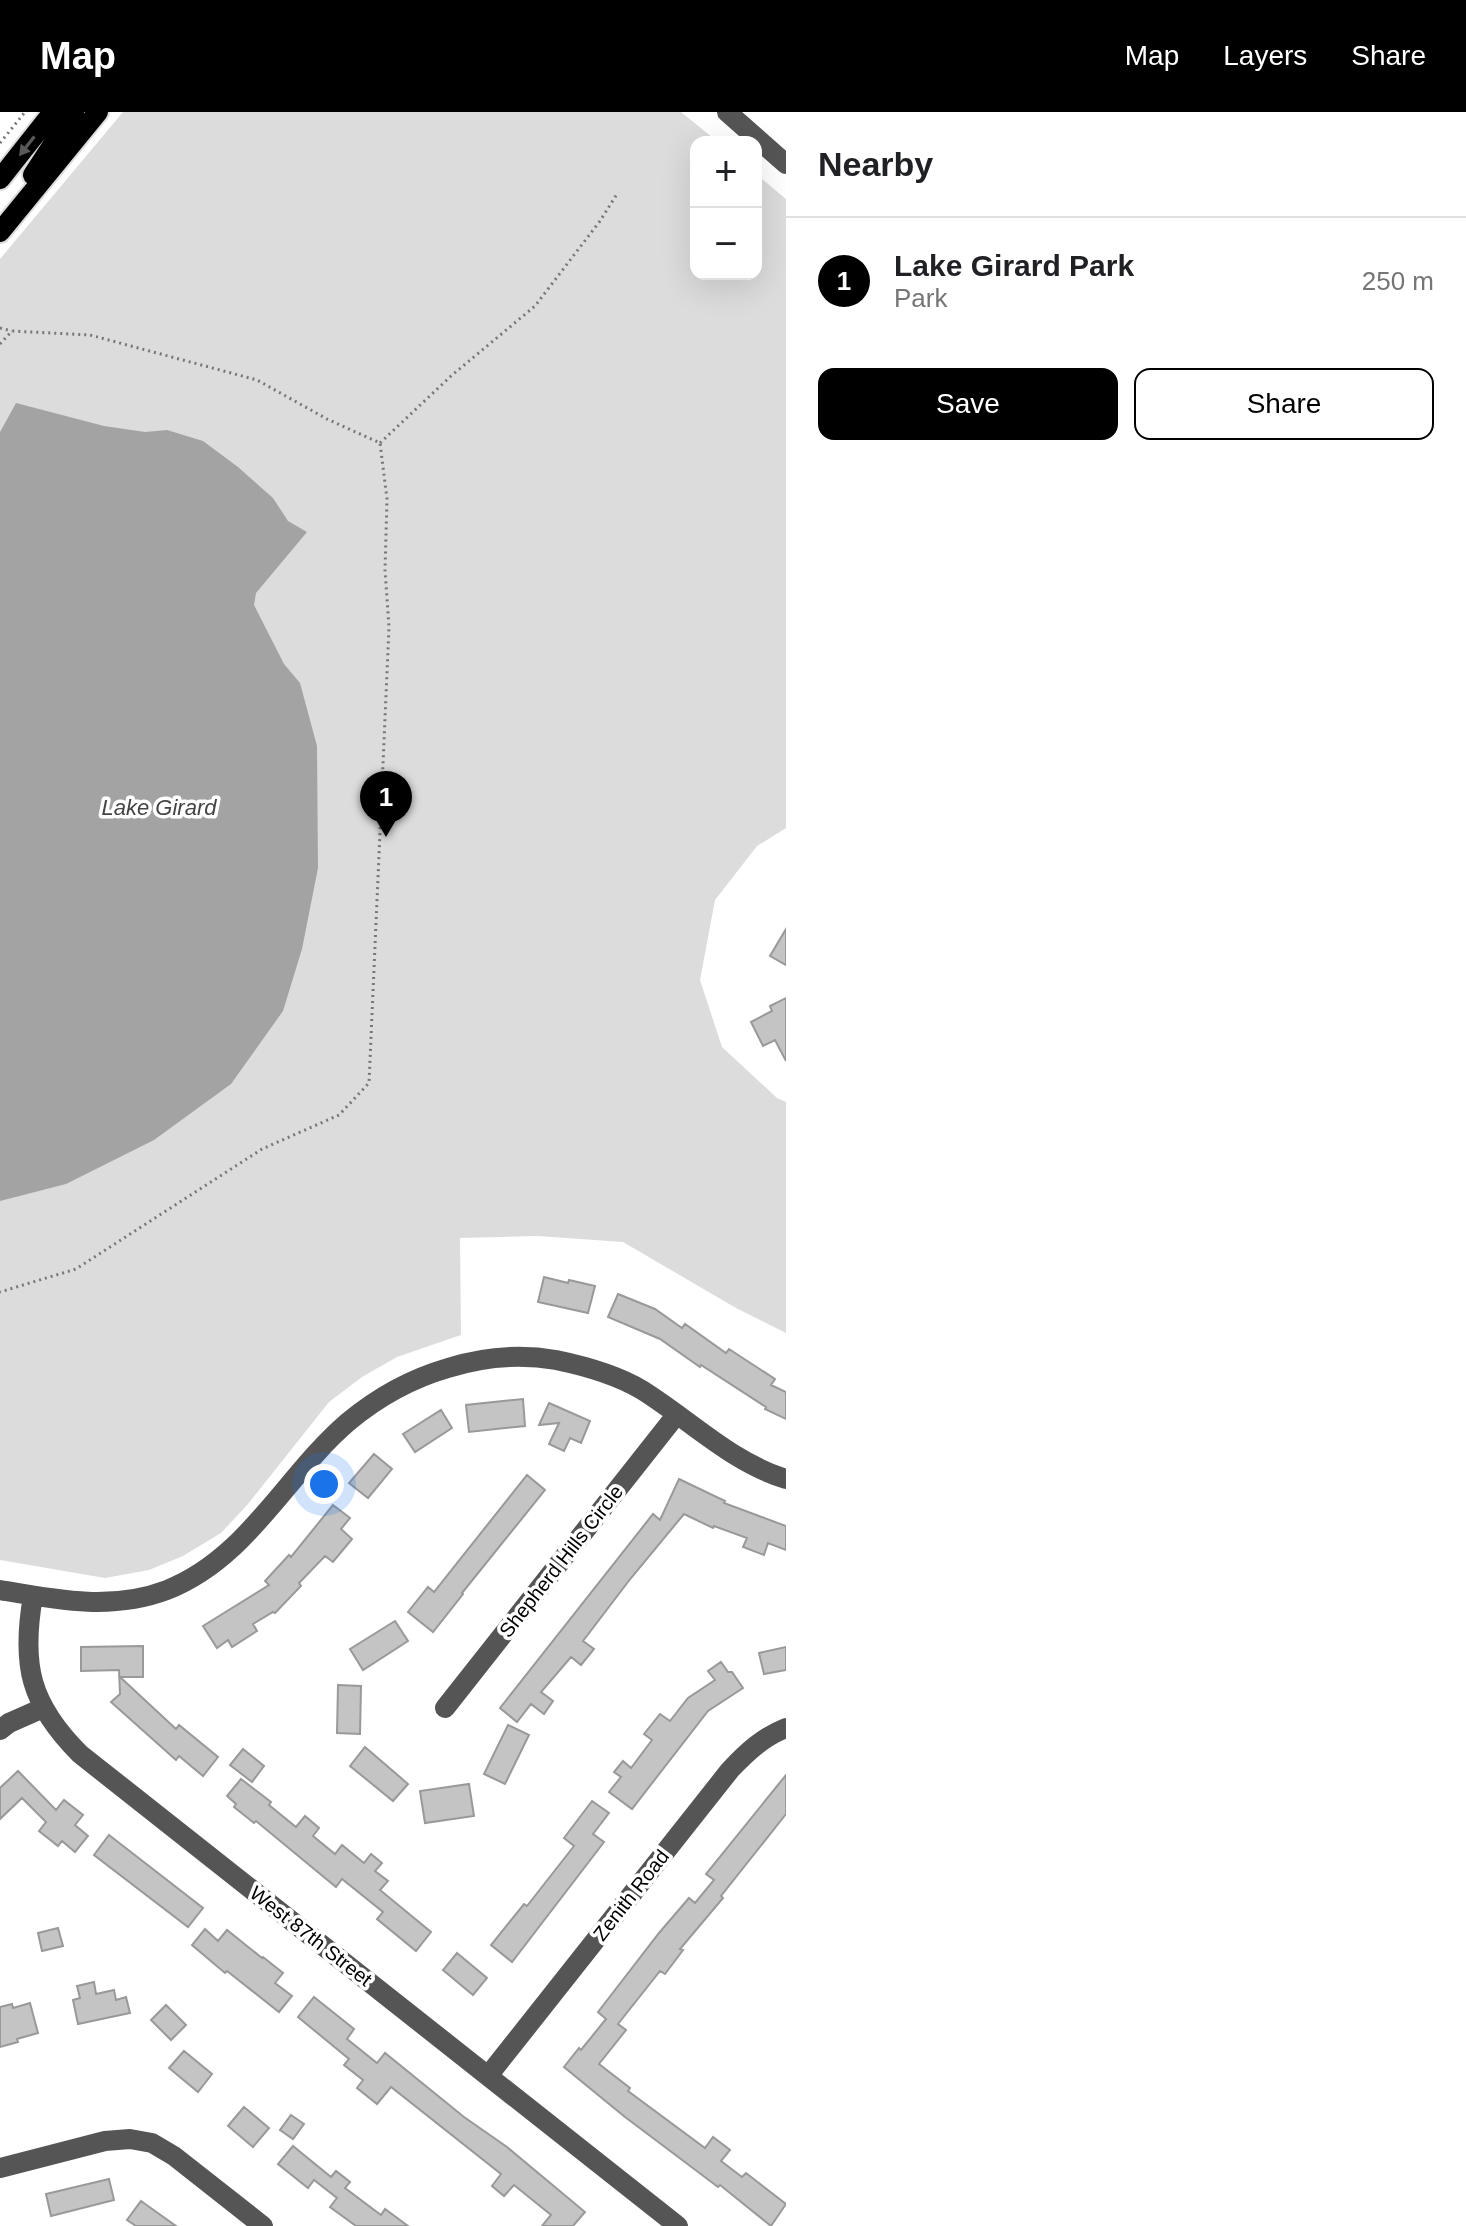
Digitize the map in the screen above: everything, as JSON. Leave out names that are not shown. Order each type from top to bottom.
[{"type":"main road","points":[[0,179],[53,112]]},
{"type":"main road","points":[[28,198],[34,172],[74,112]]},
{"type":"main road","points":[[0,232],[98,112]]},
{"type":"street","points":[[727,112],[786,164]]},
{"type":"street","points":[[0,1590],[57,1601],[95,1603],[131,1600],[166,1590],[201,1574],[230,1552],[346,1424],[381,1396],[421,1376],[465,1363],[509,1357],[554,1360],[599,1371],[639,1388],[745,1461],[786,1479]]},
{"type":"street","name":"Shepherd Hills Circle","points":[[445,1708],[677,1414]]},
{"type":"street","name":"West 87th Street","points":[[33,1596],[27,1654],[33,1682],[43,1708],[60,1734],[80,1754],[678,2226]]},
{"type":"street","points":[[0,1730],[43,1708]]},
{"type":"street","name":"Zenith Road","points":[[488,2076],[730,1770],[750,1748],[786,1728]]},
{"type":"street","points":[[0,2168],[105,2141],[130,2139],[152,2143],[174,2156],[263,2226]]},
{"type":"path","points":[[0,143],[25,112]]},
{"type":"path","points":[[380,443],[451,376],[535,306],[617,194]]},
{"type":"path","points":[[0,328],[90,335],[257,380],[327,419],[380,443]]},
{"type":"path","points":[[0,344],[12,331]]},
{"type":"path","points":[[0,1292],[76,1269],[262,1149],[339,1115],[369,1083],[389,627],[385,570],[387,499],[380,443]]},
{"type":"shaded area","points":[[123,112],[681,112],[711,136],[690,136],[690,280],[762,280],[762,179],[786,199],[786,828],[757,846],[715,900],[700,980],[722,1047],[777,1098],[786,1102],[786,1333],[736,1308],[623,1242],[538,1236],[460,1238],[461,1335],[397,1357],[362,1377],[329,1402],[221,1533],[183,1556],[149,1570],[105,1578],[0,1560],[0,259]]},
{"type":"water","name":"Lake Girard","points":[[16,403],[104,426],[145,432],[167,430],[203,441],[273,498],[288,521],[307,532],[256,593],[254,605],[284,664],[300,683],[317,746],[318,868],[302,949],[283,1011],[231,1084],[154,1140],[66,1184],[0,1201],[0,432]]},
{"type":"building","points":[[786,929],[786,965],[770,956]]},
{"type":"building","points":[[786,998],[786,1061],[775,1040],[763,1046],[751,1022],[772,1011],[770,1006]]},
{"type":"building","points":[[544,1277],[595,1286],[588,1313],[538,1302]]},
{"type":"building","points":[[618,1294],[655,1309],[682,1328],[685,1324],[726,1353],[729,1349],[775,1379],[771,1385],[786,1392],[786,1419],[765,1409],[660,1339],[608,1317]]},
{"type":"building","points":[[523,1399],[525,1426],[469,1432],[466,1405]]},
{"type":"building","points":[[549,1403],[590,1421],[581,1443],[570,1438],[564,1451],[549,1444],[559,1423],[539,1425]]},
{"type":"building","points":[[441,1410],[452,1428],[415,1452],[403,1434]]},
{"type":"building","points":[[374,1454],[392,1469],[368,1498],[349,1483]]},
{"type":"building","points":[[527,1475],[545,1490],[433,1632],[408,1612],[428,1587],[434,1592]]},
{"type":"building","points":[[679,1479],[724,1503],[786,1526],[786,1550],[768,1543],[764,1555],[743,1547],[747,1538],[713,1528],[684,1514],[583,1641],[594,1649],[581,1665],[571,1657],[541,1692],[553,1701],[544,1714],[531,1704],[517,1722],[500,1708],[653,1514],[660,1520]]},
{"type":"building","points":[[333,1505],[350,1518],[341,1529],[352,1539],[333,1562],[325,1556],[275,1613],[253,1624],[257,1631],[232,1647],[228,1640],[217,1648],[203,1626],[269,1585],[265,1581],[289,1555],[291,1557]]},
{"type":"building","points":[[395,1621],[408,1641],[363,1670],[350,1649]]},
{"type":"building","points":[[143,1646],[143,1677],[120,1677],[176,1729],[179,1725],[218,1757],[203,1776],[179,1756],[176,1760],[111,1702],[120,1694],[119,1670],[81,1671],[81,1647]]},
{"type":"building","points":[[786,1647],[786,1670],[764,1674],[759,1653]]},
{"type":"building","points":[[721,1662],[743,1688],[708,1711],[632,1809],[609,1792],[621,1777],[614,1772],[623,1761],[631,1768],[652,1740],[644,1734],[660,1714],[670,1721],[688,1698],[715,1680],[708,1671]]},
{"type":"building","points":[[338,1685],[361,1686],[360,1734],[337,1733]]},
{"type":"building","points":[[508,1725],[529,1735],[505,1784],[484,1774]]},
{"type":"building","points":[[365,1747],[408,1784],[393,1801],[350,1766]]},
{"type":"building","points":[[243,1749],[264,1766],[252,1782],[230,1765]]},
{"type":"building","points":[[18,1771],[56,1810],[64,1800],[83,1815],[75,1825],[88,1836],[75,1852],[62,1841],[58,1846],[39,1831],[46,1822],[22,1798],[0,1819],[0,1788]]},
{"type":"building","points":[[786,1775],[786,1814],[680,1949],[683,1950],[665,1974],[660,1971],[618,2024],[626,2030],[599,2064],[630,2088],[628,2091],[705,2148],[713,2137],[730,2150],[721,2161],[742,2177],[746,2173],[786,2204],[771,2226],[625,2117],[564,2067],[606,2019],[598,2012],[659,1933],[689,1898],[695,1903],[714,1880],[706,1874]]},
{"type":"building","points":[[241,1779],[296,1827],[305,1816],[319,1828],[313,1836],[335,1854],[342,1845],[364,1863],[371,1854],[382,1863],[375,1871],[388,1881],[380,1890],[431,1932],[416,1951],[377,1919],[383,1912],[342,1879],[336,1887],[256,1821],[254,1823],[234,1807],[236,1804],[227,1796]]},
{"type":"building","points":[[469,1784],[474,1816],[425,1823],[420,1791]]},
{"type":"building","points":[[592,1801],[609,1813],[593,1834],[604,1842],[512,1962],[491,1945],[524,1904],[527,1906],[574,1846],[564,1838]]},
{"type":"building","points":[[109,1835],[203,1908],[188,1927],[94,1855]]},
{"type":"building","points":[[58,1928],[63,1946],[42,1951],[38,1933]]},
{"type":"building","points":[[205,1929],[218,1941],[227,1930],[283,1973],[275,1983],[292,1996],[279,2012],[192,1945]]},
{"type":"building","points":[[457,1953],[487,1978],[473,1995],[443,1970]]},
{"type":"building","points":[[94,1982],[96,1994],[114,1990],[116,2000],[126,1997],[130,2013],[78,2024],[73,2000],[80,1998],[77,1986]]},
{"type":"building","points":[[314,1997],[354,2029],[347,2039],[377,2063],[385,2053],[585,2212],[573,2226],[542,2226],[551,2215],[514,2185],[504,2196],[492,2186],[501,2174],[391,2087],[377,2104],[357,2088],[363,2080],[344,2065],[349,2059],[298,2017]]},
{"type":"building","points":[[30,2003],[38,2033],[0,2047],[0,2007],[12,2004],[13,2008]]},
{"type":"building","points":[[166,2005],[186,2025],[171,2040],[151,2020]]},
{"type":"building","points":[[184,2051],[212,2074],[198,2092],[169,2068]]},
{"type":"building","points":[[244,2107],[269,2128],[253,2147],[228,2126]]},
{"type":"building","points":[[291,2115],[304,2124],[293,2139],[280,2130]]},
{"type":"building","points":[[293,2146],[331,2177],[336,2171],[350,2182],[345,2188],[381,2215],[385,2209],[408,2226],[356,2226],[330,2207],[337,2198],[314,2180],[308,2188],[278,2164]]},
{"type":"building","points":[[109,2179],[114,2200],[51,2216],[46,2194]]},
{"type":"building","points":[[141,2201],[176,2226],[136,2226],[127,2220]]},
{"type":"place","name":"Lake Girard Park","points":[[386,837]]}]
